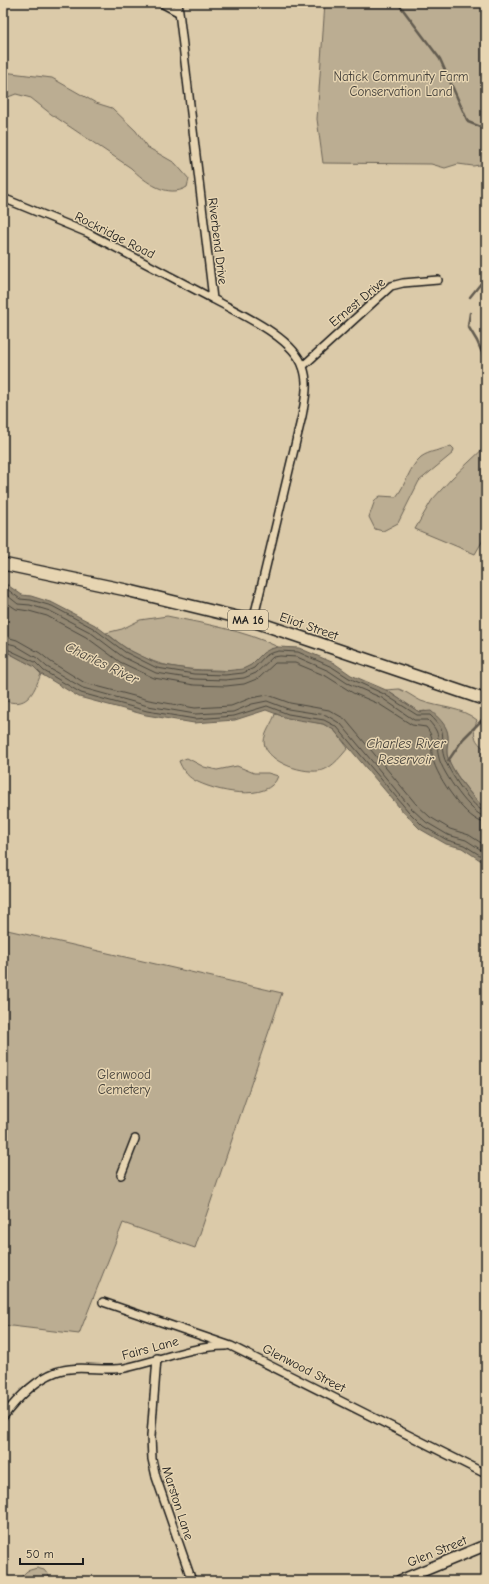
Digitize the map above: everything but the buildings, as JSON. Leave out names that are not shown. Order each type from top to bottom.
[{"type":"main road","name":"Eliot Street","points":[[3,564],[126,590],[253,621],[486,700]]},
{"type":"street","points":[[161,3],[178,12]]},
{"type":"street","name":"Riverbend Drive","points":[[178,3],[213,299],[267,329],[288,346],[298,357],[303,366],[306,378],[306,393],[302,416],[253,621]]},
{"type":"street","name":"Rockridge Road","points":[[3,198],[88,234],[213,299]]},
{"type":"street","name":"Ernest Drive","points":[[303,366],[391,286],[403,283],[438,280]]},
{"type":"street","points":[[121,1175],[135,1139]]},
{"type":"street","name":"Glenwood Street","points":[[103,1302],[231,1346],[486,1474]]},
{"type":"street","name":"Fairs Lane","points":[[3,1417],[14,1403],[37,1384],[56,1372],[74,1369],[125,1368],[195,1348],[231,1346]]},
{"type":"street","name":"Marston Lane","points":[[157,1358],[151,1436],[152,1459],[156,1477],[192,1581]]},
{"type":"street","name":"Glen Street","points":[[399,1581],[486,1545]]},
{"type":"green space","name":"Natick Community Farm Conservation Land","points":[[325,3],[486,3],[486,164],[473,166],[458,164],[445,168],[431,164],[323,163],[317,119]]},
{"type":"green space","points":[[3,72],[52,78],[96,103],[112,108],[136,131],[147,147],[175,163],[189,179],[187,187],[172,191],[157,187],[143,179],[131,168],[51,114],[31,98],[16,94],[3,99]]},
{"type":"green space","points":[[451,446],[454,449],[453,453],[419,481],[398,523],[383,531],[375,529],[369,517],[375,500],[380,496],[396,497],[413,466],[421,457],[428,453]]},
{"type":"green space","points":[[486,446],[486,535],[475,554],[415,529],[432,500],[452,478]]},
{"type":"green space","points":[[167,616],[238,632],[278,647],[267,652],[252,665],[239,670],[190,669],[169,666],[138,655],[106,633],[122,629],[140,620]]},
{"type":"green space","points":[[3,650],[33,666],[41,674],[32,693],[28,698],[18,703],[3,700]]},
{"type":"green space","points":[[399,689],[421,701],[457,710],[477,720],[474,733],[475,737],[486,750],[486,809],[469,792],[452,767],[447,754],[448,735],[444,726],[425,711],[419,712],[386,690]]},
{"type":"green space","points":[[275,714],[323,724],[334,730],[348,748],[334,764],[323,770],[307,771],[288,766],[272,756],[266,749],[264,742],[265,735]]},
{"type":"green space","points":[[187,758],[204,767],[217,770],[237,766],[254,773],[268,773],[278,776],[273,785],[264,790],[240,793],[227,791],[203,784],[189,776],[179,761]]},
{"type":"green space","name":"Glenwood Cemetery","points":[[3,929],[282,993],[195,1248],[123,1223],[79,1334],[3,1325]]},
{"type":"green space","points":[[37,1568],[44,1570],[53,1581],[17,1581],[27,1571]]},
{"type":"water","name":"Charles River Reservoir","points":[[3,582],[22,595],[31,596],[53,603],[95,625],[127,649],[158,664],[194,670],[225,671],[243,669],[251,665],[263,653],[270,649],[278,647],[299,648],[334,663],[351,675],[386,690],[419,712],[431,711],[444,725],[448,732],[447,754],[452,768],[469,792],[486,809],[486,864],[462,848],[446,844],[420,829],[405,814],[334,730],[323,724],[287,718],[266,710],[235,720],[194,723],[146,715],[79,697],[41,674],[33,666],[3,650]]},
{"type":"waterway","points":[[398,3],[440,59],[468,122],[486,129]]},
{"type":"waterway","points":[[470,297],[486,277]]},
{"type":"waterway","points":[[470,313],[468,326],[477,341],[486,362]]},
{"type":"waterway","points":[[448,761],[463,739],[486,716]]},
{"type":"water label","name":"Charles River","points":[[102,663]]}]
